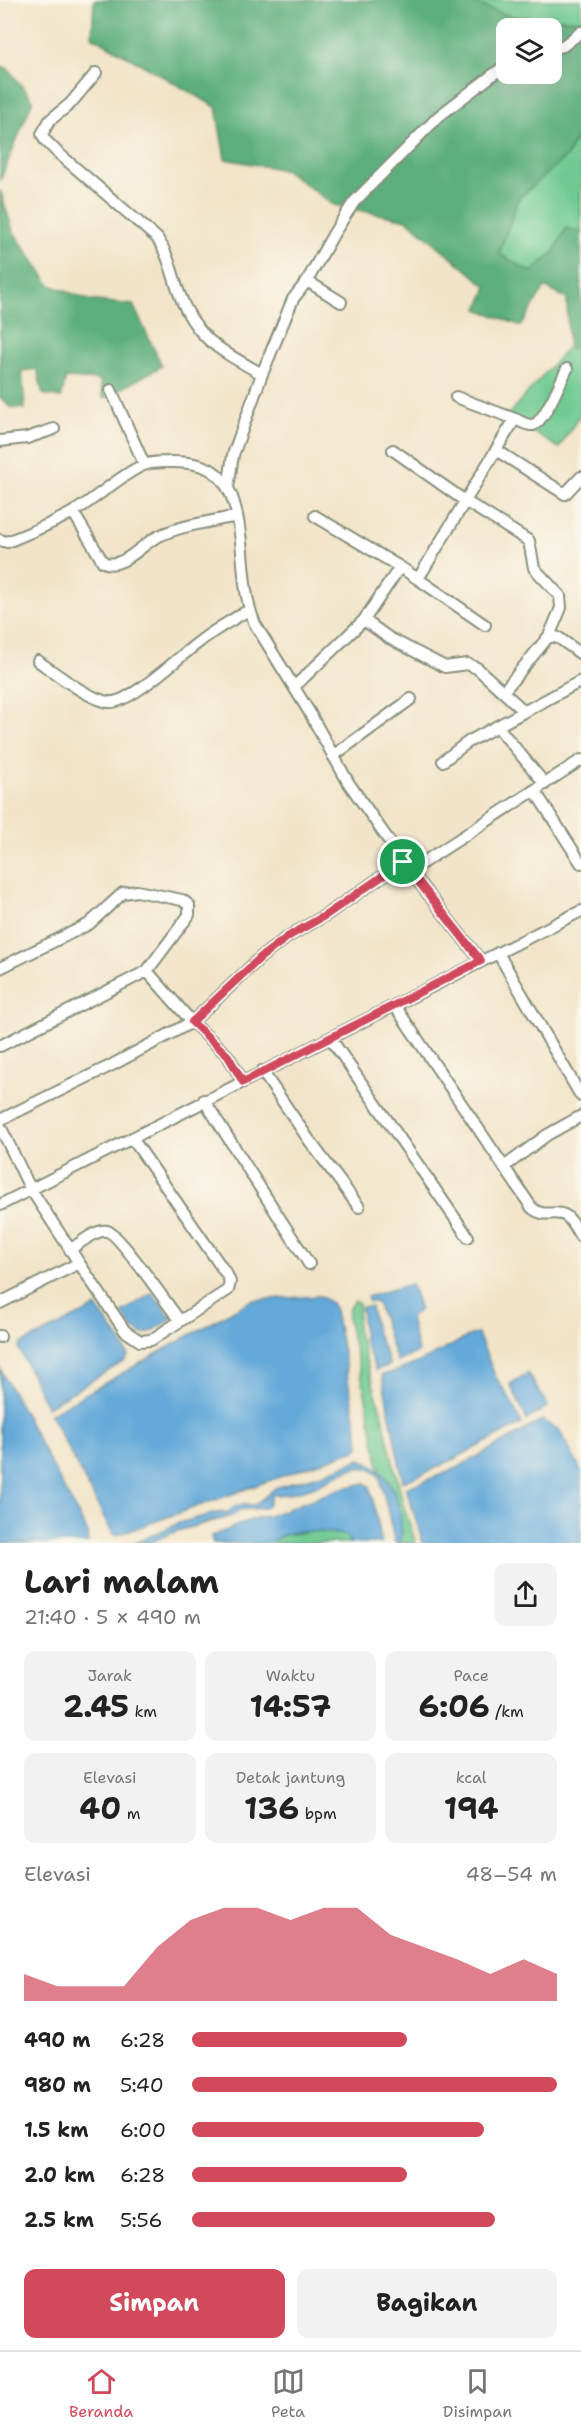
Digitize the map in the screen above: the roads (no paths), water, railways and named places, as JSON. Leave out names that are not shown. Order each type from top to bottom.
[{"type":"street","points":[[562,46],[581,32]]},
{"type":"street","points":[[228,488],[233,455],[262,374],[293,299],[307,281],[334,232],[354,202],[439,116],[496,72]]},
{"type":"street","points":[[96,73],[70,104],[50,120],[42,134],[45,140],[157,238],[168,255],[177,288],[189,317],[211,344],[262,374]]},
{"type":"street","points":[[307,281],[340,302]]},
{"type":"street","points":[[456,397],[530,425],[534,424],[543,416],[567,369]]},
{"type":"street","points":[[111,390],[144,464]]},
{"type":"street","points":[[418,579],[515,419]]},
{"type":"street","points":[[0,441],[27,438],[54,429]]},
{"type":"street","points":[[393,450],[465,501],[529,541],[534,568],[560,596],[561,608],[549,636],[503,692]]},
{"type":"street","points":[[496,450],[565,494],[581,477]]},
{"type":"street","points":[[0,540],[7,542],[73,512],[144,464],[185,461],[201,463],[212,470],[228,488],[237,516],[249,610],[255,624],[353,789],[403,862],[481,961]]},
{"type":"street","points":[[73,512],[103,562],[112,565],[118,564],[163,534],[237,516]]},
{"type":"street","points":[[315,516],[400,567],[484,625]]},
{"type":"street","points":[[294,687],[364,620],[400,567]]},
{"type":"street","points":[[39,661],[93,697],[111,703],[120,702],[161,673],[199,641],[249,610]]},
{"type":"street","points":[[364,620],[389,638],[445,667],[466,664],[477,668],[524,711]]},
{"type":"street","points":[[549,636],[559,638],[581,654]]},
{"type":"street","points":[[443,760],[468,742],[581,681]]},
{"type":"street","points":[[333,756],[411,699]]},
{"type":"street","points":[[497,726],[540,788],[581,863]]},
{"type":"street","points":[[410,871],[581,760]]},
{"type":"street","points":[[0,1120],[112,1065],[192,1022],[261,957],[289,936],[326,915],[403,862]]},
{"type":"street","points":[[0,968],[89,924],[118,897],[128,892],[137,891],[182,900],[189,905],[189,915],[147,971],[0,1046]]},
{"type":"street","points":[[0,1204],[581,911]]},
{"type":"street","points":[[498,953],[581,1096]]},
{"type":"street","points":[[147,971],[192,1022],[228,1056],[243,1082]]},
{"type":"street","points":[[395,1006],[532,1208],[541,1214],[564,1214],[581,1237]]},
{"type":"street","points":[[331,1039],[468,1237]]},
{"type":"street","points":[[262,1071],[358,1207]]},
{"type":"street","points":[[204,1100],[309,1264]]},
{"type":"street","points":[[504,1167],[547,1135],[581,1116]]},
{"type":"street","points":[[0,1126],[30,1188],[70,1250],[125,1331],[140,1341],[151,1340],[228,1290],[230,1282],[132,1138]]},
{"type":"street","points":[[70,1250],[99,1232],[107,1231],[112,1234],[128,1251],[180,1321]]},
{"type":"street","points":[[0,1303],[79,1263]]},
{"type":"water","points":[[411,1284],[420,1309],[410,1318],[418,1352],[397,1362],[378,1305],[375,1302],[369,1302],[367,1297]]},
{"type":"water","points":[[152,1293],[172,1319],[149,1333],[142,1334],[133,1329],[122,1313]]},
{"type":"water","points":[[320,1296],[331,1303],[335,1310],[360,1444],[358,1449],[117,1535],[113,1534],[50,1414],[252,1300]]},
{"type":"water","points":[[96,1307],[121,1341],[128,1356],[125,1361],[47,1407],[19,1349],[21,1344]]},
{"type":"water","points":[[361,1307],[371,1307],[376,1331],[390,1365],[376,1370],[364,1341]]},
{"type":"water","points":[[478,1334],[496,1378],[522,1424],[449,1462],[403,1482],[382,1375],[417,1363],[471,1335]]},
{"type":"water","points":[[0,1368],[88,1533],[88,1543],[0,1543]]},
{"type":"water","points":[[528,1373],[548,1406],[527,1420],[510,1384]]},
{"type":"water","points":[[543,1420],[559,1429],[581,1471],[581,1543],[423,1543],[406,1488],[453,1470]]},
{"type":"water","points":[[360,1459],[372,1465],[389,1482],[401,1517],[401,1543],[395,1543],[380,1477],[373,1470],[356,1468],[308,1488],[287,1494],[272,1495],[265,1508],[239,1510],[232,1516],[177,1531],[149,1543],[135,1543],[179,1523],[216,1513],[229,1512],[236,1505],[255,1505],[275,1488],[322,1474]]},
{"type":"water","points":[[365,1483],[370,1487],[382,1543],[350,1543],[346,1535],[307,1531],[288,1533],[272,1543],[213,1543],[211,1536],[248,1521],[269,1516],[339,1489]]}]
